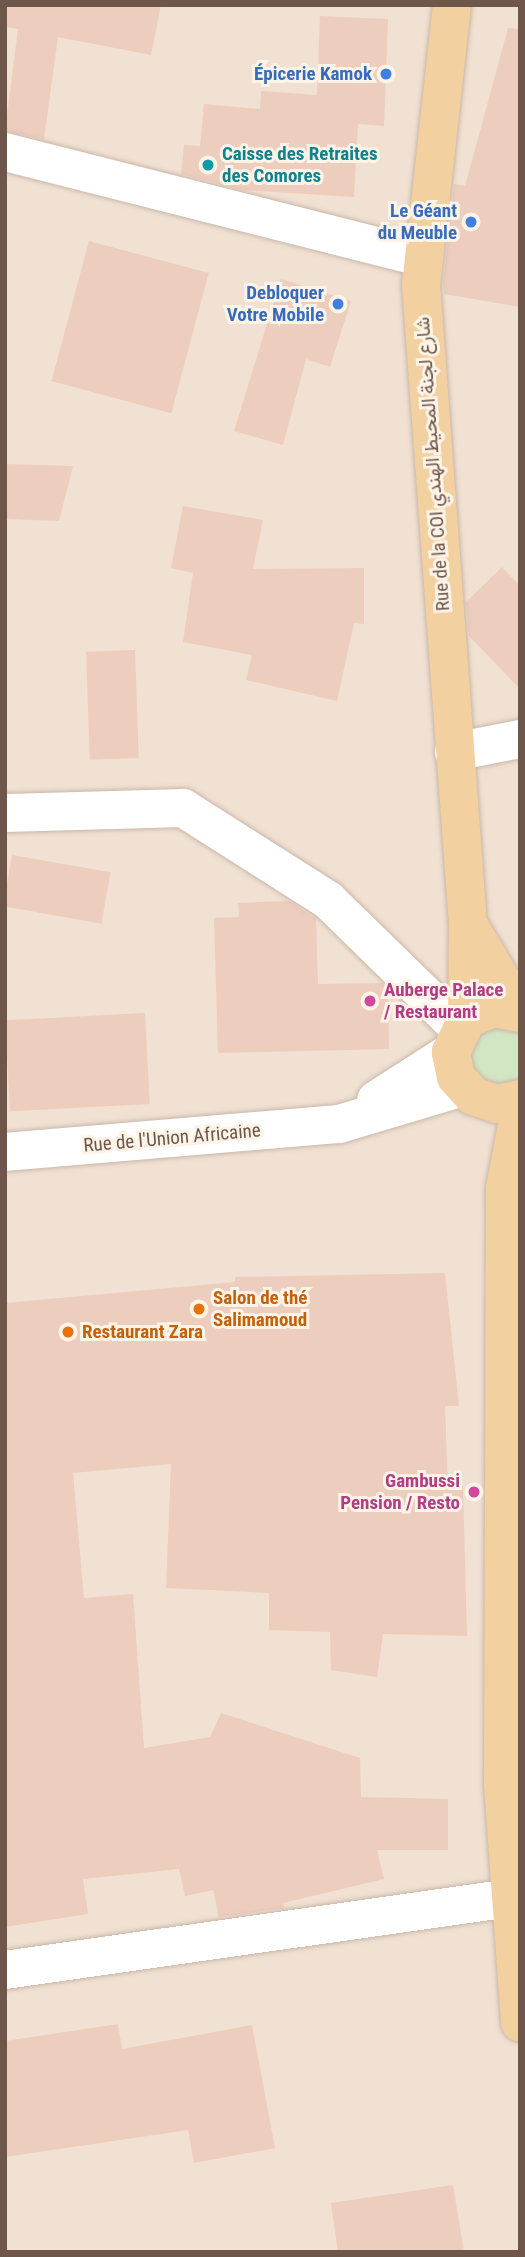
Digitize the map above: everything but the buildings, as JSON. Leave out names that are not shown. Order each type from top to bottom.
[{"type":"main road","name":"Rue de la COI شارع لجنة المحيط الهندي","points":[[452,5],[424,258],[426,398],[468,924],[456,1077],[468,1092],[505,1188]]},
{"type":"main road","name":"Rue de la COI شارع لجنة المحيط الهندي","points":[[468,924],[520,1012]]},
{"type":"main road","points":[[459,1033],[494,1008],[520,1012]]},
{"type":"main road","points":[[468,1092],[497,1104],[520,1099]]},
{"type":"main road","points":[[520,1110],[505,1188],[503,1784],[520,2022]]},
{"type":"street","points":[[5,152],[424,258]]},
{"type":"street","points":[[454,751],[520,738]]},
{"type":"street","points":[[5,813],[183,808],[328,900],[459,1033]]},
{"type":"street","name":"Rue de l'Union Africaine","points":[[340,1124],[459,1033]]},
{"type":"street","name":"Rue de l'Union Africaine","points":[[5,1152],[340,1124],[468,1092]]},
{"type":"street","points":[[5,1970],[510,1898]]},
{"type":"shaded area","points":[[5,5],[520,5],[520,2252],[5,2252]]},
{"type":"green space","points":[[520,1026],[520,1085],[477,1087],[467,1036],[475,1027]]},
{"type":"place","name":"Épicerie Kamok","points":[[386,74]]},
{"type":"place","name":"Caisse des Retraites des Comores","points":[[208,165]]},
{"type":"place","name":"Le Géant du Meuble","points":[[471,222]]},
{"type":"place","name":"Debloquer Votre Mobile","points":[[338,304]]},
{"type":"place","name":"Auberge Palace / Restaurant","points":[[370,1001]]},
{"type":"place","name":"Salon de thé Salimamoud","points":[[199,1309]]},
{"type":"place","name":"Restaurant Zara","points":[[68,1332]]},
{"type":"place","name":"Gambussi Pension / Resto","points":[[474,1492]]}]
